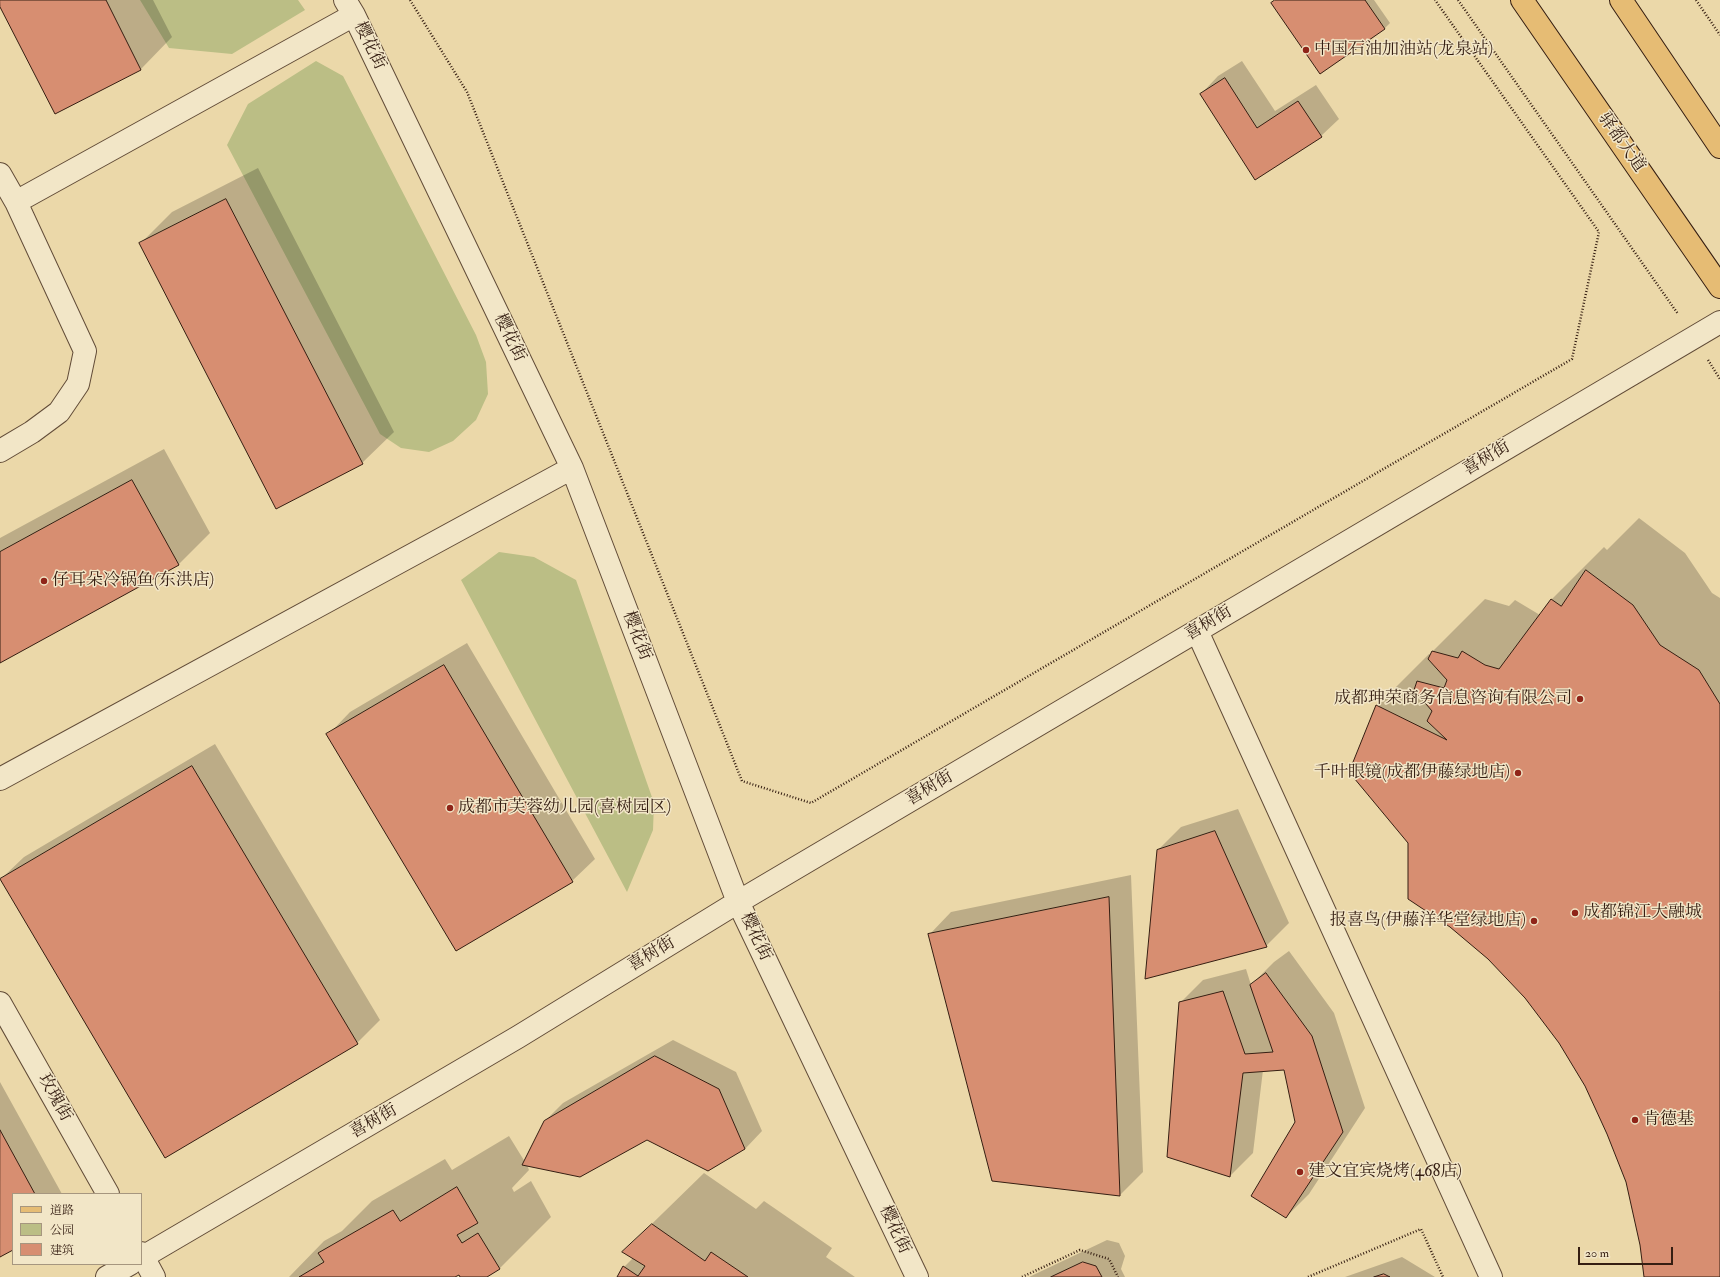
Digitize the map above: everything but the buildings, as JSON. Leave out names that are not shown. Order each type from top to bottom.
[{"type":"main road","name":"驿都大道","points":[[1522,0],[1720,287]]},
{"type":"main road","points":[[1621,0],[1720,147]]},
{"type":"street","points":[[16,202],[349,8]]},
{"type":"street","name":"樱花街","points":[[349,8],[572,468],[738,902],[917,1277]]},
{"type":"street","points":[[0,174],[16,202],[86,351],[78,384],[59,412],[32,432],[0,450]]},
{"type":"street","name":"喜树街","points":[[142,1256],[518,1037],[738,902],[1720,322]]},
{"type":"street","points":[[0,779],[572,468]]},
{"type":"street","points":[[1197,631],[1491,1277]]},
{"type":"street","name":"玫瑰街","points":[[0,1003],[107,1193]]},
{"type":"street","points":[[142,1262],[154,1277]]},
{"type":"street","name":"喜树街","points":[[107,1277],[127,1265]]},
{"type":"path","points":[[410,0],[467,92],[742,781],[811,803],[1572,359],[1599,232],[1435,0]]},
{"type":"path","points":[[1458,0],[1694,337],[1720,379]]},
{"type":"path","points":[[1696,0],[1720,35]]},
{"type":"path","points":[[1308,1277],[1421,1229],[1443,1277]]},
{"type":"path","points":[[1022,1277],[1080,1250],[1109,1259],[1118,1277]]},
{"type":"green space","points":[[140,0],[298,0],[305,10],[232,54],[169,48]]},
{"type":"green space","points":[[316,61],[343,76],[476,335],[486,362],[488,394],[476,420],[453,441],[429,452],[401,448],[380,434],[227,145],[248,104]]},
{"type":"green space","points":[[499,552],[534,557],[576,580],[654,803],[653,830],[627,892],[461,580]]},
{"type":"place","name":"中国石油加油站(龙泉站)","points":[[1306,50]]},
{"type":"place","name":"仔耳朵冷锅鱼(东洪店)","points":[[44,581]]},
{"type":"place","name":"成都珅荣商务信息咨询有限公司","points":[[1580,699]]},
{"type":"place","name":"千叶眼镜(成都伊藤绿地店)","points":[[1518,773]]},
{"type":"place","name":"成都市芙蓉幼儿园(喜树园区)","points":[[450,808]]},
{"type":"place","name":"成都锦江大融城","points":[[1575,913]]},
{"type":"place","name":"报喜鸟(伊藤洋华堂绿地店)","points":[[1534,921]]},
{"type":"place","name":"肯德基","points":[[1635,1120]]},
{"type":"place","name":"建文宜宾烧烤(468店)","points":[[1300,1172]]}]
